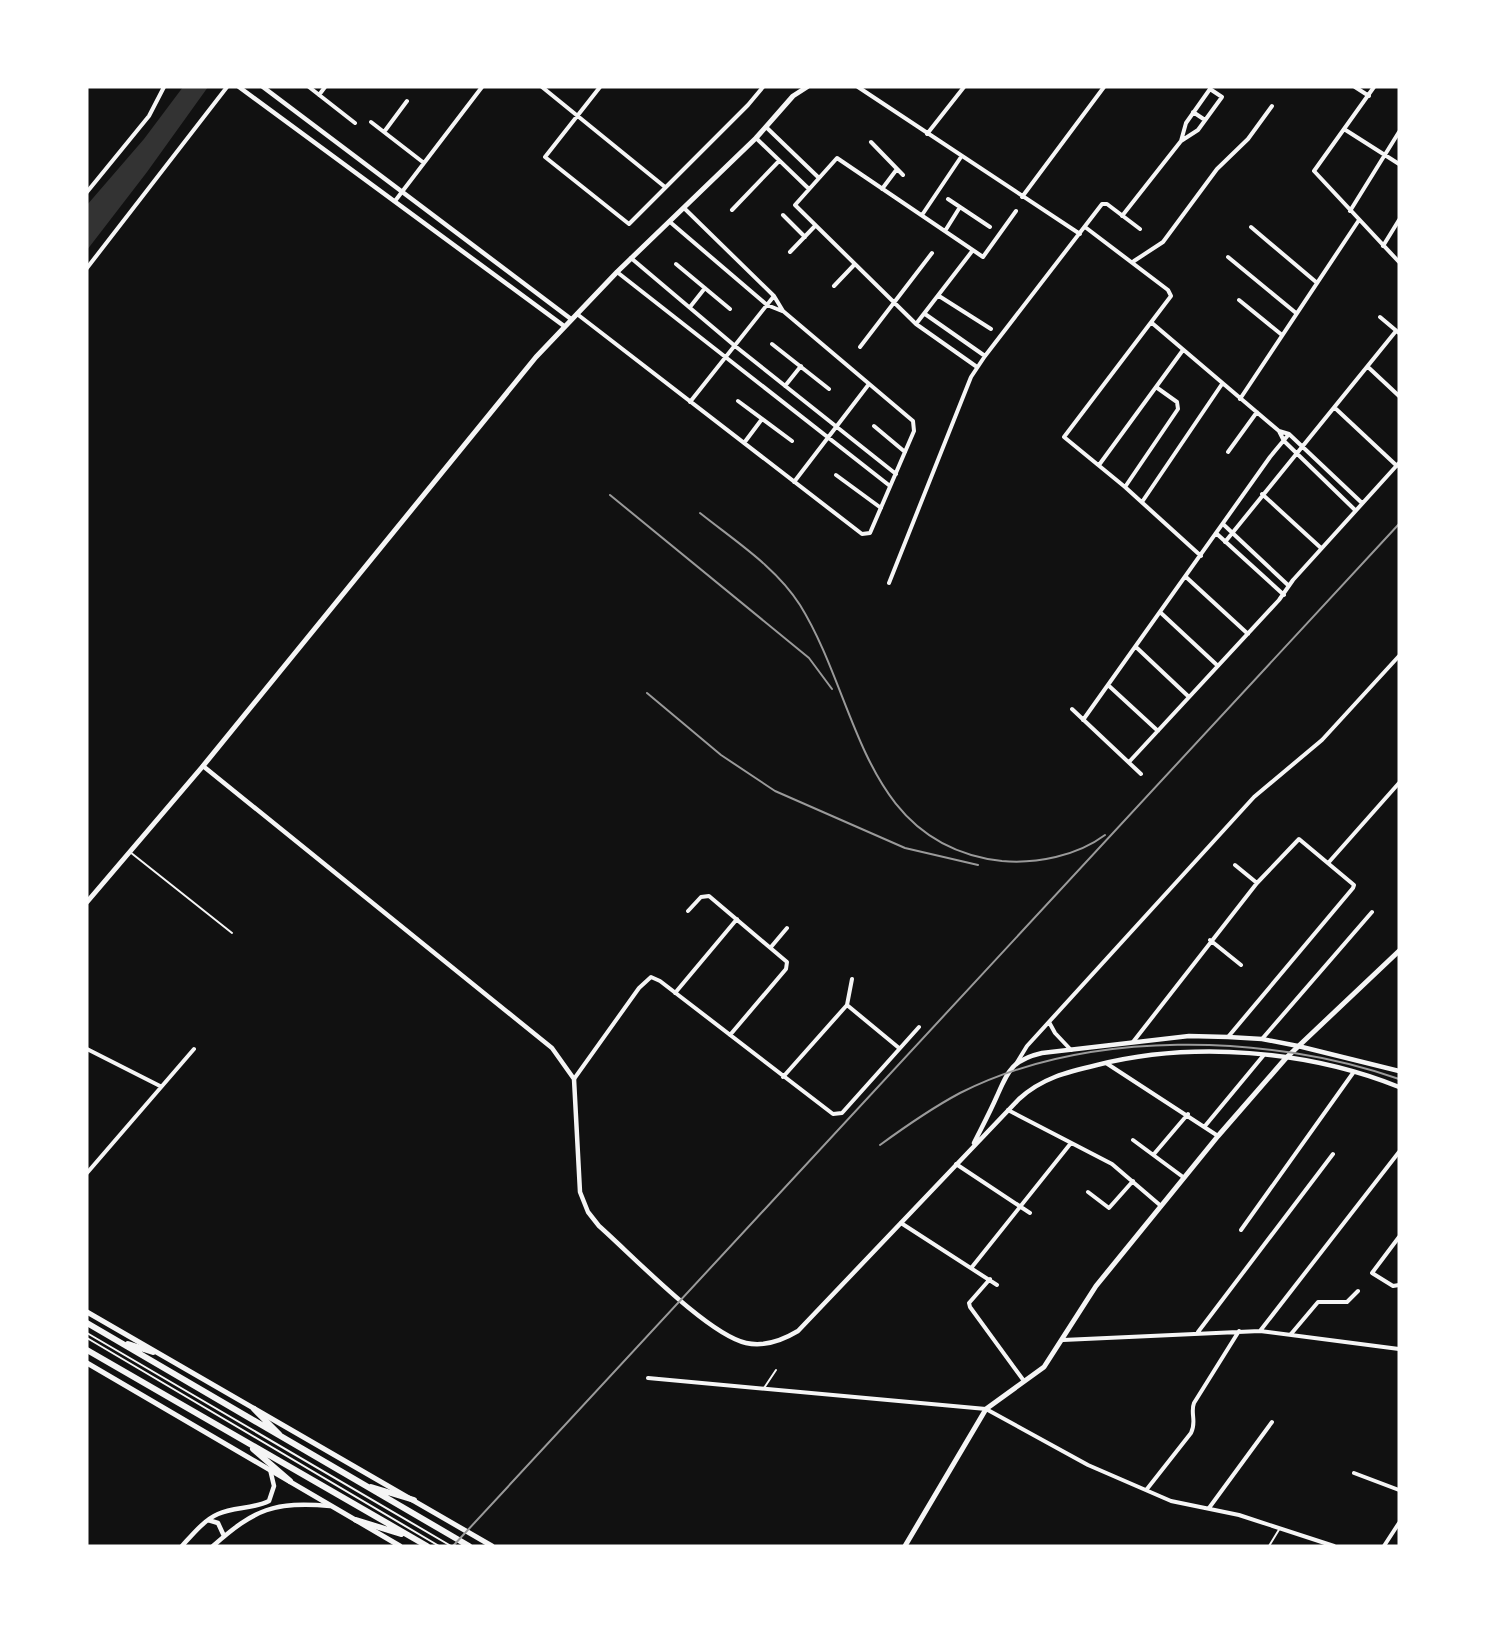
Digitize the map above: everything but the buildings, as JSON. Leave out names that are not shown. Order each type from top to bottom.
[{"type":"highway","points":[[87,1323],[469,1546]]},
{"type":"highway","points":[[116,1340],[153,1352]]},
{"type":"highway","points":[[87,1350],[428,1545]]},
{"type":"highway","points":[[254,1409],[286,1441]]},
{"type":"highway","points":[[244,1440],[290,1481]]},
{"type":"highway","points":[[358,1482],[414,1500]]},
{"type":"highway","points":[[356,1520],[412,1537]]},
{"type":"main road","points":[[87,902],[202,766],[564,326],[756,138],[793,96],[798,87]]},
{"type":"main road","points":[[793,96],[807,87]]},
{"type":"main road","points":[[905,1546],[986,1409],[1044,1367],[1096,1286],[1218,1136],[1286,1058],[1399,951]]},
{"type":"main road","points":[[87,1312],[492,1546]]},
{"type":"main road","points":[[87,1363],[400,1546]]},
{"type":"street","points":[[87,192],[149,116],[164,87]]},
{"type":"street","points":[[87,268],[227,87]]},
{"type":"street","points":[[239,87],[564,326]]},
{"type":"street","points":[[263,87],[571,319]]},
{"type":"street","points":[[309,87],[355,123]]},
{"type":"street","points":[[319,95],[325,87]]},
{"type":"street","points":[[395,201],[482,87]]},
{"type":"street","points":[[542,87],[665,187]]},
{"type":"street","points":[[600,87],[545,158],[629,224],[748,105],[763,87]]},
{"type":"street","points":[[858,87],[1080,234]]},
{"type":"street","points":[[927,134],[964,87]]},
{"type":"street","points":[[1022,197],[1104,87]]},
{"type":"street","points":[[1355,87],[1369,96]]},
{"type":"street","points":[[1374,87],[1314,171],[1399,262]]},
{"type":"street","points":[[1122,216],[1181,141],[1195,133],[1222,97],[1212,89],[1184,126],[1181,141]]},
{"type":"street","points":[[384,132],[407,101]]},
{"type":"street","points":[[1134,261],[1163,242],[1217,169],[1248,139],[1272,106]]},
{"type":"street","points":[[1193,112],[1205,120]]},
{"type":"street","points":[[371,122],[424,163]]},
{"type":"street","points":[[766,127],[819,178]]},
{"type":"street","points":[[1344,129],[1399,164]]},
{"type":"street","points":[[1350,211],[1399,132]]},
{"type":"street","points":[[756,138],[809,189]]},
{"type":"street","points":[[871,142],[903,175]]},
{"type":"street","points":[[922,215],[961,156]]},
{"type":"street","points":[[977,367],[916,324],[795,205],[837,158],[983,257],[987,256],[1016,211]]},
{"type":"street","points":[[732,210],[779,161]]},
{"type":"street","points":[[882,189],[897,168]]},
{"type":"street","points":[[948,199],[990,227]]},
{"type":"street","points":[[889,582],[977,367],[1104,203],[1140,229]]},
{"type":"street","points":[[945,231],[960,207]]},
{"type":"street","points":[[576,314],[862,534],[870,534],[914,431],[913,421],[783,311],[774,296],[684,208]]},
{"type":"street","points":[[783,215],[805,237]]},
{"type":"street","points":[[1240,399],[1359,220]]},
{"type":"street","points":[[1383,246],[1399,220]]},
{"type":"street","points":[[670,222],[767,305],[783,311]]},
{"type":"street","points":[[790,252],[815,226]]},
{"type":"street","points":[[1251,226],[1316,282]]},
{"type":"street","points":[[1085,227],[1134,261],[1171,293],[1170,299],[1064,438],[1125,487],[1201,556]]},
{"type":"street","points":[[916,324],[973,250]]},
{"type":"street","points":[[860,347],[932,253]]},
{"type":"street","points":[[1228,257],[1296,313]]},
{"type":"street","points":[[631,258],[735,346],[896,474]]},
{"type":"street","points":[[676,264],[730,309]]},
{"type":"street","points":[[834,286],[854,265]]},
{"type":"street","points":[[617,272],[891,486]]},
{"type":"street","points":[[690,307],[705,288]]},
{"type":"street","points":[[690,402],[774,296]]},
{"type":"street","points":[[939,296],[991,329]]},
{"type":"street","points":[[1239,300],[1282,335]]},
{"type":"street","points":[[924,314],[985,356]]},
{"type":"street","points":[[1225,542],[1262,494],[1398,332],[1380,317]]},
{"type":"street","points":[[1152,323],[1240,399],[1279,430],[1289,434],[1362,503]]},
{"type":"street","points":[[772,344],[829,389]]},
{"type":"street","points":[[1099,465],[1183,350]]},
{"type":"street","points":[[785,386],[801,366]]},
{"type":"street","points":[[1368,367],[1399,396]]},
{"type":"street","points":[[794,482],[869,384]]},
{"type":"street","points":[[1142,502],[1222,384]]},
{"type":"street","points":[[1125,487],[1178,409],[1177,402],[1156,387]]},
{"type":"street","points":[[738,401],[792,441]]},
{"type":"street","points":[[1129,762],[1284,595],[1321,548],[1398,464],[1335,408]]},
{"type":"street","points":[[1228,452],[1257,412]]},
{"type":"street","points":[[744,443],[762,419]]},
{"type":"street","points":[[874,426],[905,452]]},
{"type":"street","points":[[1279,430],[1284,441],[1355,510]]},
{"type":"street","points":[[1083,720],[1289,434]]},
{"type":"street","points":[[836,475],[882,508]]},
{"type":"street","points":[[1262,494],[1321,548]]},
{"type":"street","points":[[1224,525],[1289,586]]},
{"type":"street","points":[[1217,534],[1284,595]]},
{"type":"street","points":[[1186,577],[1248,634]]},
{"type":"street","points":[[1161,613],[1218,666]]},
{"type":"street","points":[[1136,647],[1189,697]]},
{"type":"street","points":[[972,1147],[1004,1076],[1015,1065],[1027,1046],[1254,797],[1322,740],[1399,656]]},
{"type":"street","points":[[1108,686],[1158,731]]},
{"type":"street","points":[[1072,709],[1141,774]]},
{"type":"street","points":[[202,766],[552,1048],[574,1079],[580,1192],[588,1212],[599,1226],[718,1331],[748,1343],[783,1340],[812,1318],[1008,1110],[1028,1091],[1049,1077],[1105,1063],[1184,1051],[1286,1058],[1353,1073],[1399,1087]]},
{"type":"street","points":[[1329,862],[1399,783]]},
{"type":"street","points":[[1133,1042],[1210,940],[1257,883],[1299,839],[1354,885],[1228,1037]]},
{"type":"street","points":[[1235,865],[1257,883]]},
{"type":"street","points":[[688,911],[701,897],[709,896],[787,962],[786,969],[730,1035]]},
{"type":"street","points":[[1262,1039],[1372,912]]},
{"type":"street","points":[[675,993],[737,919]]},
{"type":"street","points":[[771,947],[787,928]]},
{"type":"street","points":[[1210,940],[1241,965]]},
{"type":"street","points":[[574,1079],[639,988],[651,977],[833,1114],[842,1113],[919,1028]]},
{"type":"street","points":[[783,1077],[847,1005],[852,979]]},
{"type":"street","points":[[847,1005],[899,1048]]},
{"type":"street","points":[[1049,1022],[1055,1034],[1071,1051]]},
{"type":"street","points":[[1015,1065],[1030,1056],[1189,1036],[1262,1039],[1399,1071]]},
{"type":"street","points":[[87,1049],[159,1086]]},
{"type":"street","points":[[87,1173],[159,1086],[194,1049]]},
{"type":"street","points":[[1205,1126],[1263,1056]]},
{"type":"street","points":[[1105,1063],[1188,1114],[1218,1136]]},
{"type":"street","points":[[1241,1230],[1353,1073]]},
{"type":"street","points":[[1008,1110],[1112,1164],[1161,1206]]},
{"type":"street","points":[[1154,1154],[1188,1114]]},
{"type":"street","points":[[1133,1140],[1184,1177]]},
{"type":"street","points":[[972,1267],[1071,1143]]},
{"type":"street","points":[[1260,1331],[1399,1152]]},
{"type":"street","points":[[1198,1332],[1333,1154]]},
{"type":"street","points":[[956,1164],[1030,1213]]},
{"type":"street","points":[[1088,1192],[1109,1208],[1133,1181]]},
{"type":"street","points":[[901,1222],[997,1285]]},
{"type":"street","points":[[1399,1237],[1372,1273],[1393,1286],[1399,1285]]},
{"type":"street","points":[[990,1279],[969,1303],[970,1307],[1024,1382]]},
{"type":"street","points":[[1291,1334],[1318,1302],[1347,1302],[1358,1291]]},
{"type":"street","points":[[1148,1489],[1191,1432],[1195,1421],[1192,1408],[1194,1403],[1239,1331]]},
{"type":"street","points":[[1063,1340],[1198,1332],[1260,1331],[1399,1349]]},
{"type":"street","points":[[648,1378],[986,1409],[1088,1465],[1148,1489],[1171,1501],[1209,1508],[1335,1546]]},
{"type":"street","points":[[1209,1508],[1272,1422]]},
{"type":"street","points":[[182,1546],[208,1520],[219,1514],[260,1506],[269,1501],[274,1486],[270,1469]]},
{"type":"street","points":[[1354,1473],[1399,1490]]},
{"type":"street","points":[[213,1546],[246,1519],[270,1508],[286,1504],[333,1506]]},
{"type":"street","points":[[208,1520],[218,1523],[224,1536]]},
{"type":"street","points":[[1384,1546],[1399,1523]]},
{"type":"lane","points":[[130,852],[232,933]]},
{"type":"lane","points":[[87,1333],[451,1546]]},
{"type":"lane","points":[[87,1338],[428,1545],[439,1546]]},
{"type":"lane","points":[[764,1388],[776,1370]]},
{"type":"lane","points":[[1269,1546],[1280,1528]]},
{"type":"shaded area","points":[[183,87],[208,87],[87,250],[87,205],[144,139]]},
{"type":"railway","points":[[610,495],[809,658],[832,689]]},
{"type":"railway","points":[[700,513],[767,567],[800,605],[820,643],[871,763],[892,799],[919,828],[955,849],[1015,862],[1056,857],[1082,848],[1105,835]]},
{"type":"railway","points":[[453,1546],[1399,524]]},
{"type":"railway","points":[[647,693],[721,755],[775,791],[905,848],[978,865]]},
{"type":"railway","points":[[880,1145],[960,1093],[1010,1072],[1064,1057],[1120,1048],[1178,1045],[1236,1046],[1293,1053],[1347,1064],[1399,1079]]}]
